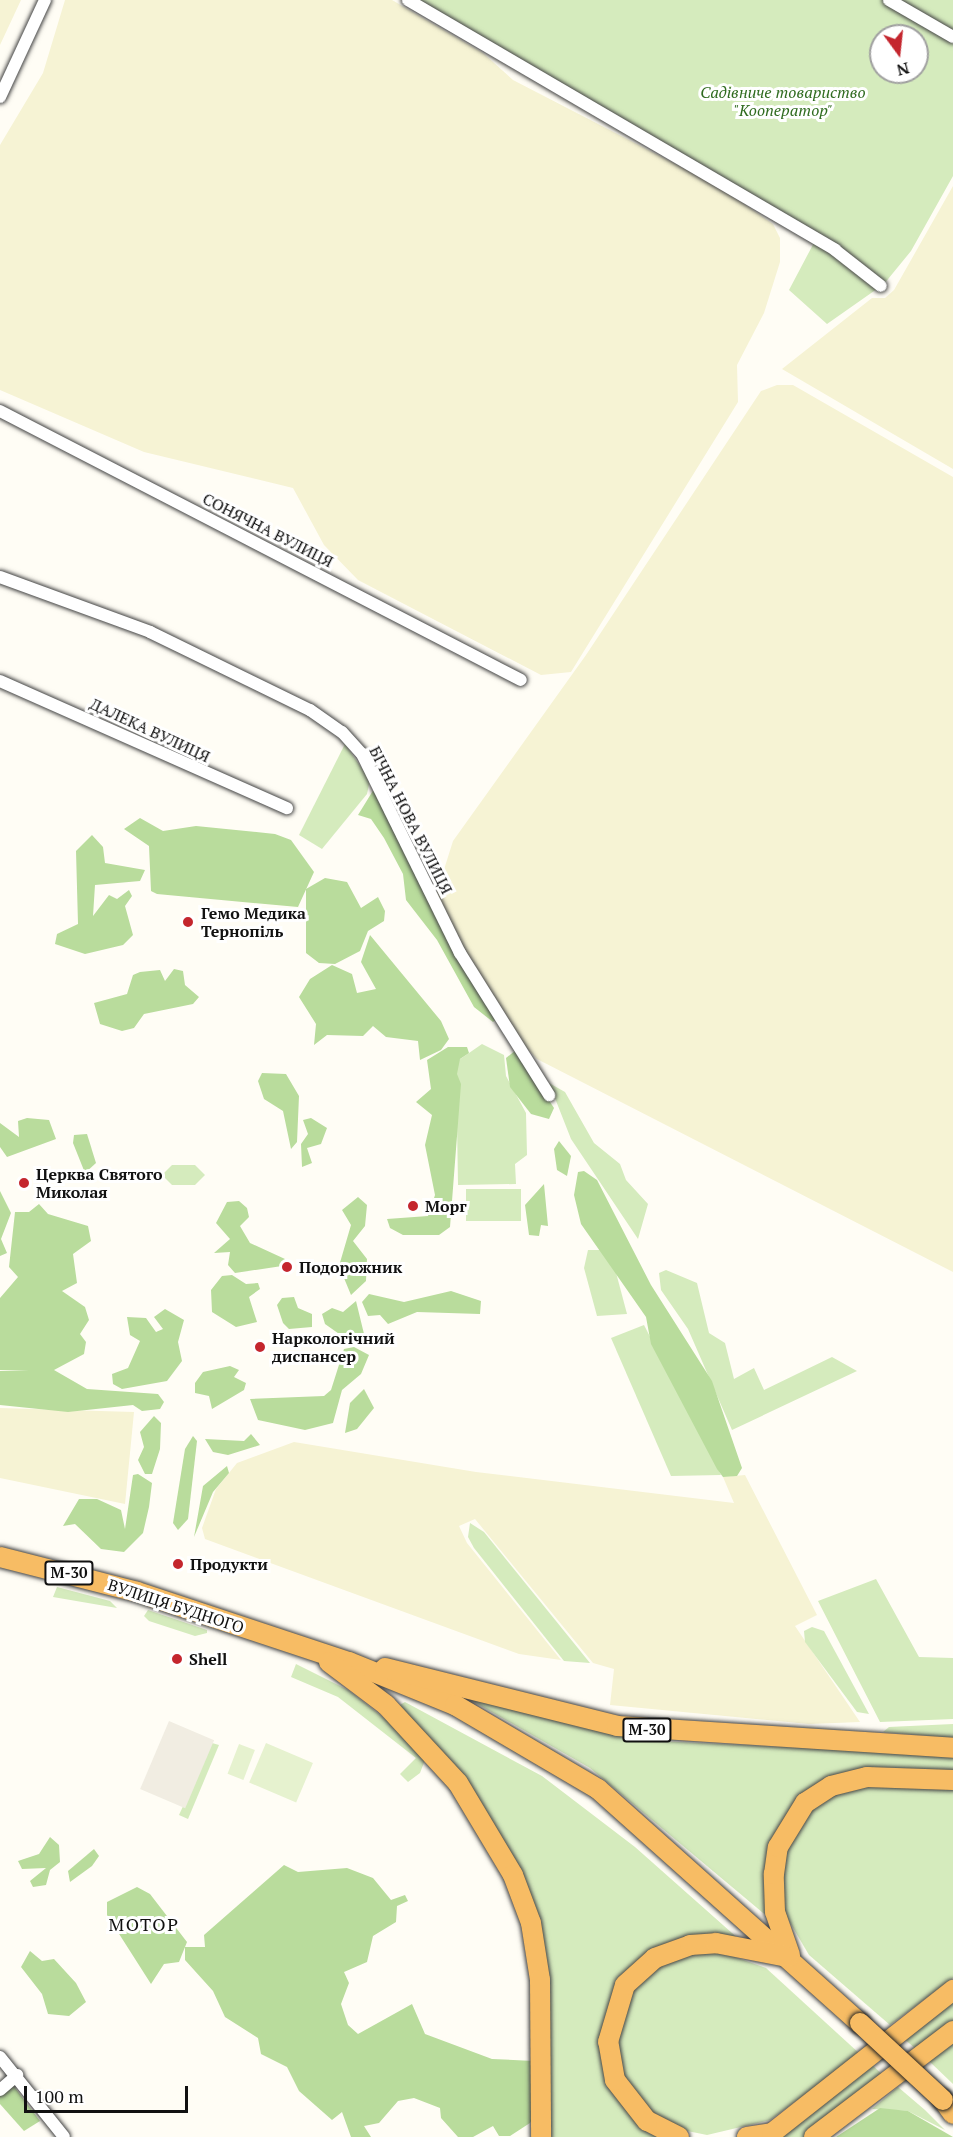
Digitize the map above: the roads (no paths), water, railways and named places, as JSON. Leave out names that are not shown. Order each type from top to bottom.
[{"type":"highway","name":"ВУЛИЦЯ БУДНОГО","points":[[0,1557],[137,1592],[315,1651]]},
{"type":"highway","name":"М-30","points":[[315,1651],[349,1662],[455,1705],[598,1789],[791,1958],[950,2108]]},
{"type":"highway","points":[[315,1651],[386,1705],[458,1783],[513,1875],[531,1923],[540,1980],[541,2137]]},
{"type":"highway","name":"М-30","points":[[349,1662],[412,1672],[617,1726],[953,1748]]},
{"type":"highway","points":[[791,1958],[775,1912],[774,1874],[778,1847],[805,1803],[831,1786],[867,1777],[953,1780]]},
{"type":"highway","points":[[679,2137],[641,2115],[615,2080],[608,2042],[626,1985],[655,1958],[690,1945],[716,1943],[791,1958]]},
{"type":"highway","points":[[747,2137],[772,2133],[953,1990]]},
{"type":"highway","points":[[814,2137],[953,2031]]},
{"type":"street","points":[[0,97],[45,0]]},
{"type":"street","points":[[408,0],[835,250],[881,286]]},
{"type":"street","points":[[889,0],[953,37]]},
{"type":"street","name":"СОНЯЧНА ВУЛИЦЯ","points":[[0,411],[521,680]]},
{"type":"street","name":"БІЧНА НОВА ВУЛИЦЯ","points":[[0,577],[150,632],[310,710],[342,732],[362,754],[460,953],[549,1095]]},
{"type":"street","name":"ДАЛЕКА ВУЛИЦЯ","points":[[0,681],[287,808]]},
{"type":"street","points":[[0,2057],[17,2075],[64,2137]]},
{"type":"street","points":[[0,2090],[17,2075]]},
{"type":"place","name":"Гемо Медика Тернопіль","points":[[188,922]]},
{"type":"place","name":"Церква Святого Миколая","points":[[24,1183]]},
{"type":"place","name":"Морг","points":[[413,1206]]},
{"type":"place","name":"Подорожник","points":[[287,1267]]},
{"type":"place","name":"Наркологічний диспансер","points":[[260,1347]]},
{"type":"place","name":"Продукти","points":[[178,1564]]},
{"type":"place","name":"Shell","points":[[177,1659]]},
{"type":"district","name":"МОТОР","points":[[144,1924]]},
{"type":"park label","name":"Садівниче товариство \"Кооператор\"","points":[[783,101]]}]
